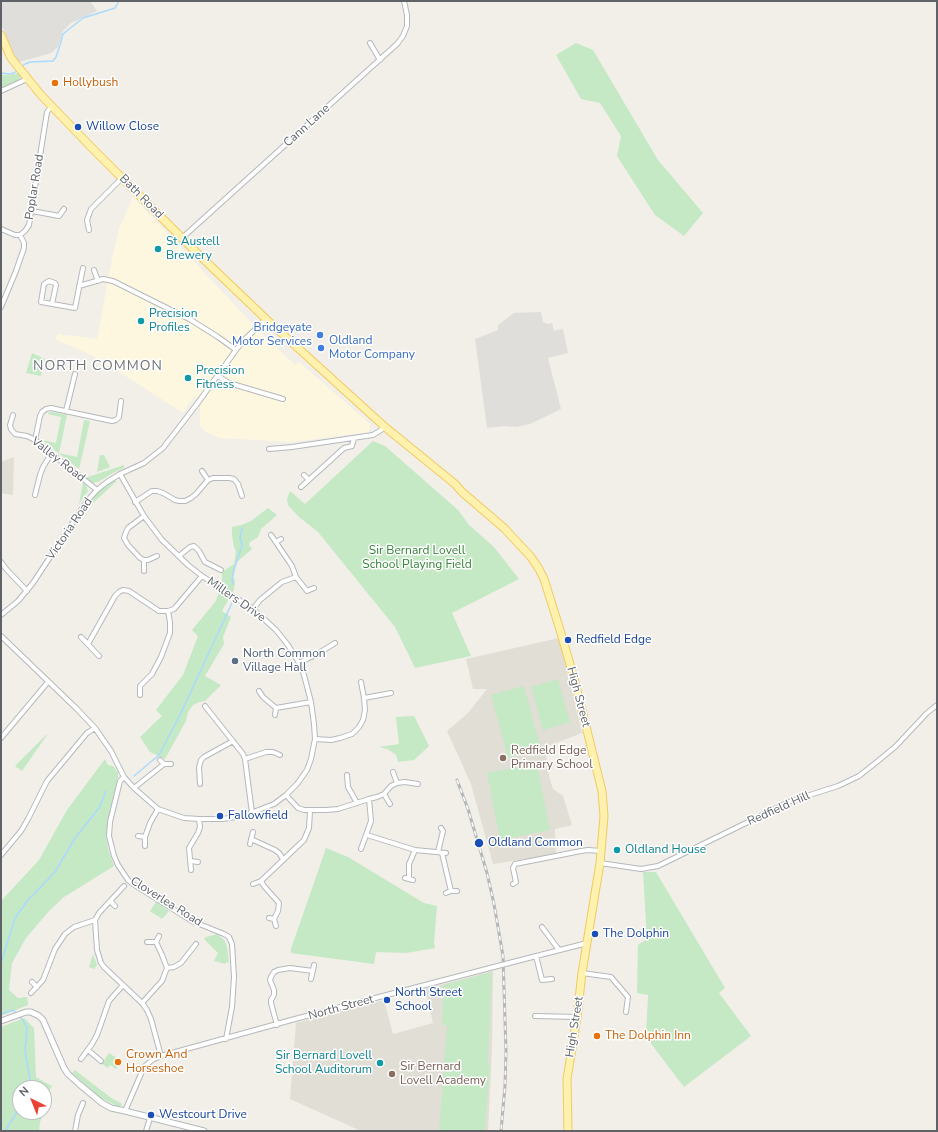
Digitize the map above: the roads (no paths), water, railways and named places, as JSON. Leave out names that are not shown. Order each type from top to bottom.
[{"type":"main road","name":"Bath Road","points":[[2,40],[10,58]]},
{"type":"main road","name":"Bath Road","points":[[1,51],[10,58],[51,107],[235,290],[385,426]]},
{"type":"main road","name":"High Street","points":[[385,426],[455,484],[462,492],[504,528],[532,557],[544,579],[560,630],[602,790],[604,816],[600,863],[567,1079],[568,1131]]},
{"type":"street","name":"Cann Lane","points":[[182,238],[397,44],[403,36],[407,26],[407,15],[404,1]]},
{"type":"street","points":[[370,43],[380,60]]},
{"type":"street","points":[[1,91],[25,76]]},
{"type":"street","name":"Poplar Road","points":[[1,308],[24,248],[24,243],[20,235],[29,225],[47,112],[51,107]]},
{"type":"street","points":[[89,230],[87,220],[91,209],[122,178]]},
{"type":"street","points":[[32,212],[59,216],[64,209]]},
{"type":"street","points":[[1,229],[15,235],[20,235]]},
{"type":"street","points":[[52,304],[56,285],[55,283],[49,281],[44,284],[41,302],[52,304],[75,308],[83,268]]},
{"type":"street","points":[[94,270],[98,281]]},
{"type":"street","points":[[79,286],[103,279],[113,280],[191,320],[236,350]]},
{"type":"street","name":"Victoria Road","points":[[1,614],[27,591],[87,501],[107,482],[144,463],[163,448],[184,422],[243,341],[266,319]]},
{"type":"street","points":[[66,411],[75,374]]},
{"type":"street","points":[[218,376],[229,383],[283,399]]},
{"type":"street","points":[[35,440],[40,416],[46,409],[51,408],[112,421],[116,420],[119,416],[122,401]]},
{"type":"street","name":"Valley Road","points":[[13,415],[10,425],[14,434],[27,436],[35,440],[97,490]]},
{"type":"street","points":[[269,449],[373,435],[385,426]]},
{"type":"street","points":[[301,487],[344,448],[352,446],[354,438]]},
{"type":"street","points":[[35,495],[43,467],[52,454]]},
{"type":"street","points":[[202,471],[208,480]]},
{"type":"street","name":"Millers Drive","points":[[120,474],[135,502],[162,540],[202,576],[253,609],[276,630],[288,645],[299,662],[304,675],[311,702],[314,724],[314,740],[311,759],[307,770],[297,784],[274,804],[243,816],[222,820],[184,818],[158,809],[124,777]]},
{"type":"street","points":[[304,475],[309,480]]},
{"type":"street","points":[[135,502],[152,491],[163,493],[179,501],[185,501],[191,498],[208,480],[218,478],[234,479],[238,484],[242,496]]},
{"type":"street","points":[[144,516],[128,528],[124,538],[133,552],[144,560],[157,556]]},
{"type":"street","points":[[271,535],[292,566],[296,577],[306,592],[314,588]]},
{"type":"street","points":[[276,542],[281,539]]},
{"type":"street","points":[[179,556],[190,547],[194,546],[199,551],[205,562],[221,570]]},
{"type":"street","points":[[144,560],[144,570]]},
{"type":"street","points":[[1,562],[27,591]]},
{"type":"street","points":[[296,577],[297,568]]},
{"type":"street","points":[[88,644],[116,596],[123,590],[129,592],[159,611],[168,611],[174,609],[202,576]]},
{"type":"street","points":[[253,609],[260,600],[282,582],[296,577]]},
{"type":"street","points":[[140,695],[140,686],[152,674],[161,657],[170,633],[168,611]]},
{"type":"street","points":[[1,636],[77,708],[95,728],[111,751],[124,777]]},
{"type":"street","points":[[81,637],[99,656]]},
{"type":"street","points":[[299,662],[319,653],[335,643]]},
{"type":"street","points":[[1,738],[48,682]]},
{"type":"street","points":[[314,740],[331,740],[340,738],[352,734],[359,728],[363,720],[365,710],[360,682]]},
{"type":"street","points":[[259,691],[262,699],[276,708],[311,702]]},
{"type":"street","points":[[364,698],[391,693]]},
{"type":"street","points":[[205,706],[243,754],[245,759],[252,813]]},
{"type":"street","name":"Redfield Hill","points":[[600,863],[641,869],[658,866],[791,801],[838,786],[859,776],[878,761],[896,746],[927,713],[937,706]]},
{"type":"street","points":[[275,715],[276,708]]},
{"type":"street","points":[[215,718],[219,714]]},
{"type":"street","points":[[1,856],[28,819],[47,782],[88,733],[95,728]]},
{"type":"street","points":[[200,784],[199,767],[201,760],[233,741]]},
{"type":"street","points":[[245,759],[266,752],[273,752],[280,755]]},
{"type":"street","points":[[160,760],[164,764]]},
{"type":"street","points":[[134,788],[164,764],[171,764]]},
{"type":"street","points":[[393,772],[397,783]]},
{"type":"street","points":[[194,774],[200,774]]},
{"type":"street","points":[[347,775],[348,787],[356,803]]},
{"type":"street","name":"Cloverlea Road","points":[[124,777],[120,782],[110,822],[109,836],[118,865],[128,880],[133,884],[192,921],[229,937],[232,944],[234,977],[232,1007],[226,1039]]},
{"type":"street","points":[[286,795],[298,808],[310,811],[338,809],[384,794],[391,786],[397,783],[405,782],[418,784]]},
{"type":"street","points":[[384,794],[390,804]]},
{"type":"street","points":[[361,849],[371,821],[370,799]]},
{"type":"street","points":[[145,846],[145,837],[150,823],[158,809]]},
{"type":"street","points":[[253,884],[261,881],[304,840],[310,828],[310,811]]},
{"type":"street","points":[[191,870],[189,848],[198,833],[200,827],[199,819]]},
{"type":"street","points":[[441,828],[443,831],[442,853],[451,890]]},
{"type":"street","points":[[250,844],[253,832]]},
{"type":"street","points":[[367,835],[414,850],[442,853]]},
{"type":"street","points":[[138,836],[145,837]]},
{"type":"street","points":[[251,839],[275,850],[284,859]]},
{"type":"street","points":[[409,879],[409,864],[414,850]]},
{"type":"street","points":[[512,884],[516,882],[513,868],[515,864],[581,851],[601,851]]},
{"type":"street","points":[[191,861],[198,862]]},
{"type":"street","points":[[261,881],[278,903],[278,911],[274,919],[276,926]]},
{"type":"street","points":[[124,886],[99,913],[95,920],[97,950],[101,963],[142,1003],[147,1010],[151,1019],[161,1056]]},
{"type":"street","points":[[446,893],[451,890],[457,892]]},
{"type":"street","points":[[110,901],[115,906]]},
{"type":"street","points":[[269,918],[274,919]]},
{"type":"street","points":[[31,993],[43,980],[54,949],[65,934],[74,927],[95,920]]},
{"type":"street","points":[[542,928],[559,950]]},
{"type":"street","points":[[156,942],[159,936]]},
{"type":"street","points":[[147,942],[156,942]]},
{"type":"street","points":[[142,1003],[162,981],[167,968],[156,942]]},
{"type":"street","name":"North Street","points":[[125,1111],[144,1067],[147,1063],[161,1056],[587,943]]},
{"type":"street","points":[[167,968],[174,967],[180,963],[196,944]]},
{"type":"street","points":[[536,956],[542,980],[552,979]]},
{"type":"street","points":[[312,978],[314,965]]},
{"type":"street","points":[[277,1025],[271,1004],[274,990],[270,980],[274,972],[290,968],[312,971]]},
{"type":"street","points":[[582,973],[610,977],[628,997],[626,1012]]},
{"type":"street","points":[[32,982],[37,988]]},
{"type":"street","points":[[80,1059],[88,1050],[97,1035],[109,1001],[123,985]]},
{"type":"street","points":[[1,1021],[21,1013],[31,1012],[39,1016],[43,1020],[64,1068],[79,1084],[102,1103],[111,1108],[204,1131]]},
{"type":"street","points":[[535,1016],[577,1018]]},
{"type":"street","points":[[88,1050],[101,1061]]},
{"type":"street","points":[[75,1131],[83,1106]]},
{"type":"street","points":[[146,1131],[150,1118]]},
{"type":"waterway","points":[[21,67],[30,62],[53,61],[56,57],[63,34],[83,18],[115,8],[119,1]]},
{"type":"waterway","points":[[1,73],[10,74],[18,70]]},
{"type":"waterway","points":[[233,584],[232,580],[234,570],[242,545],[240,537],[242,528]]},
{"type":"waterway","points":[[134,776],[159,755],[180,715],[232,603]]},
{"type":"waterway","points":[[1,963],[15,918],[28,900],[55,872],[75,838],[99,808],[106,791]]},
{"type":"waterway","points":[[1,1014],[13,1010],[17,1014]]},
{"type":"waterway","points":[[20,1017],[27,1027],[25,1051],[30,1080]]},
{"type":"waterway","points":[[5,1131],[12,1120]]},
{"type":"railway","points":[[457,780],[468,809],[487,873],[503,956],[506,1052],[501,1131]]},
{"type":"place","name":"Hollybush","points":[[55,83]]},
{"type":"place","name":"Willow Close","points":[[78,127]]},
{"type":"place","name":"St Austell Brewery","points":[[158,249]]},
{"type":"place","name":"Precision Profiles","points":[[141,321]]},
{"type":"place","name":"Bridgeyate Motor Services","points":[[320,335]]},
{"type":"place","name":"Oldland Motor Company","points":[[321,348]]},
{"type":"place","name":"Precision Fitness","points":[[188,378]]},
{"type":"place","name":"Redfield Edge","points":[[568,640]]},
{"type":"place","name":"North Common Village Hall","points":[[235,661]]},
{"type":"place","name":"Redfield Edge Primary School","points":[[503,758]]},
{"type":"place","name":"Fallowfield","points":[[220,816]]},
{"type":"place","name":"Oldland Common","points":[[479,843]]},
{"type":"place","name":"Oldland House","points":[[617,850]]},
{"type":"place","name":"The Dolphin","points":[[595,934]]},
{"type":"place","name":"North Street School","points":[[387,1000]]},
{"type":"place","name":"The Dolphin Inn","points":[[597,1036]]},
{"type":"place","name":"Crown And Horseshoe","points":[[118,1062]]},
{"type":"place","name":"Sir Bernard Lovell School Auditorum","points":[[380,1063]]},
{"type":"place","name":"Sir Bernard Lovell Academy","points":[[392,1074]]},
{"type":"place","name":"Westcourt Drive","points":[[151,1115]]},
{"type":"district","name":"NORTH COMMON","points":[[98,367]]},
{"type":"park label","name":"Sir Bernard Lovell School Playing Field","points":[[417,558]]}]
